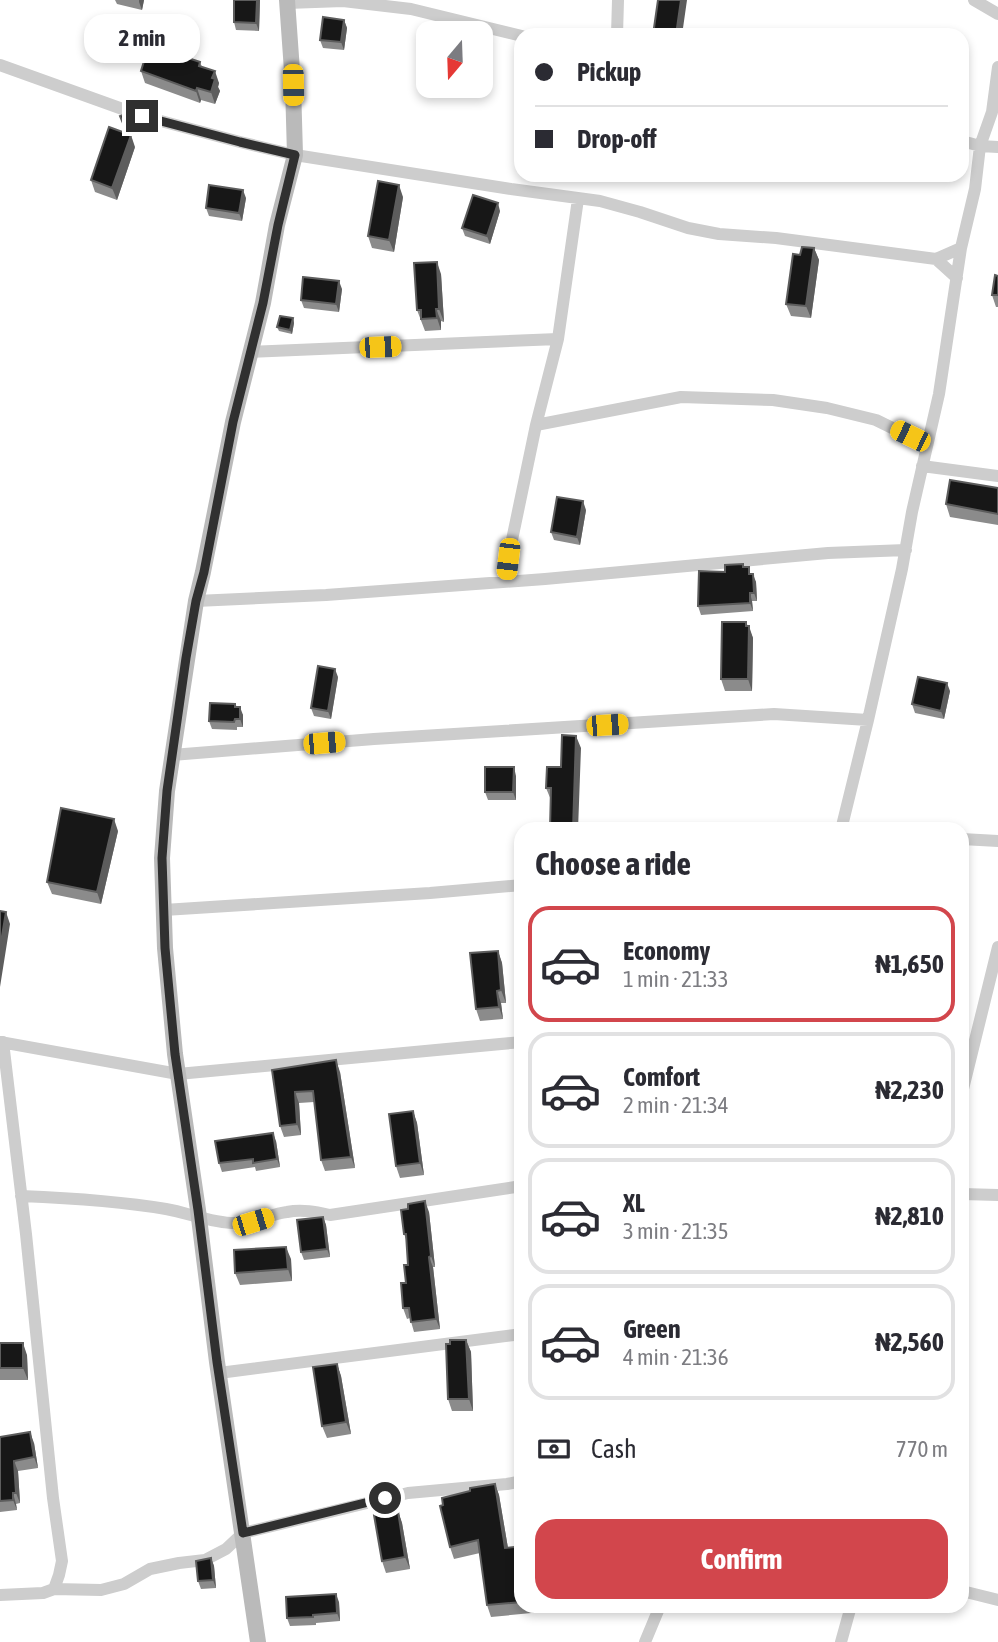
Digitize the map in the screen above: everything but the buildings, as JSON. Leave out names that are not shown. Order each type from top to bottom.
[{"type":"street","points":[[617,28],[618,0]]},
{"type":"street","points":[[974,0],[998,14]]},
{"type":"street","points":[[258,1642],[178,1074],[165,948],[162,858],[167,791],[196,601],[233,422],[263,303],[295,155],[287,1],[343,1],[411,9],[514,34]]},
{"type":"street","points":[[0,65],[142,116],[295,155],[600,201],[688,228],[719,234],[776,238],[936,259],[961,248]]},
{"type":"street","points":[[843,822],[939,394],[961,248],[975,189],[980,146],[992,113],[998,67]]},
{"type":"street","points":[[969,143],[998,147]]},
{"type":"street","points":[[506,581],[508,559],[536,425],[558,339],[578,199]]},
{"type":"street","points":[[936,259],[957,278]]},
{"type":"street","points":[[250,352],[558,339]]},
{"type":"street","points":[[536,425],[681,397],[773,400],[827,408],[876,420],[927,444]]},
{"type":"street","points":[[922,466],[998,476]]},
{"type":"street","points":[[196,601],[326,595],[828,553],[906,550]]},
{"type":"street","points":[[172,755],[374,739],[774,714],[868,720]]},
{"type":"street","points":[[969,839],[998,841]]},
{"type":"street","points":[[164,910],[514,887]]},
{"type":"street","points":[[969,1065],[998,947]]},
{"type":"street","points":[[54,1589],[62,1561],[2,1042],[178,1074],[514,1043]]},
{"type":"street","points":[[21,1196],[73,1198],[168,1209],[234,1223],[253,1222],[285,1212],[308,1210],[330,1215],[514,1187]]},
{"type":"street","points":[[969,1194],[998,1195]]},
{"type":"street","points":[[219,1373],[514,1335]]},
{"type":"street","points":[[0,1595],[43,1593],[54,1589],[101,1590],[124,1584],[150,1569],[205,1560],[226,1549],[243,1533],[408,1493],[514,1483]]},
{"type":"street","points":[[969,1593],[998,1600]]},
{"type":"street","points":[[645,1642],[657,1613]]},
{"type":"street","points":[[841,1642],[848,1613]]},
{"type":"route","points":[[142,116],[295,155],[263,303],[233,422],[196,601],[167,791],[162,858],[165,948],[175,1054],[243,1533],[385,1498]]}]
